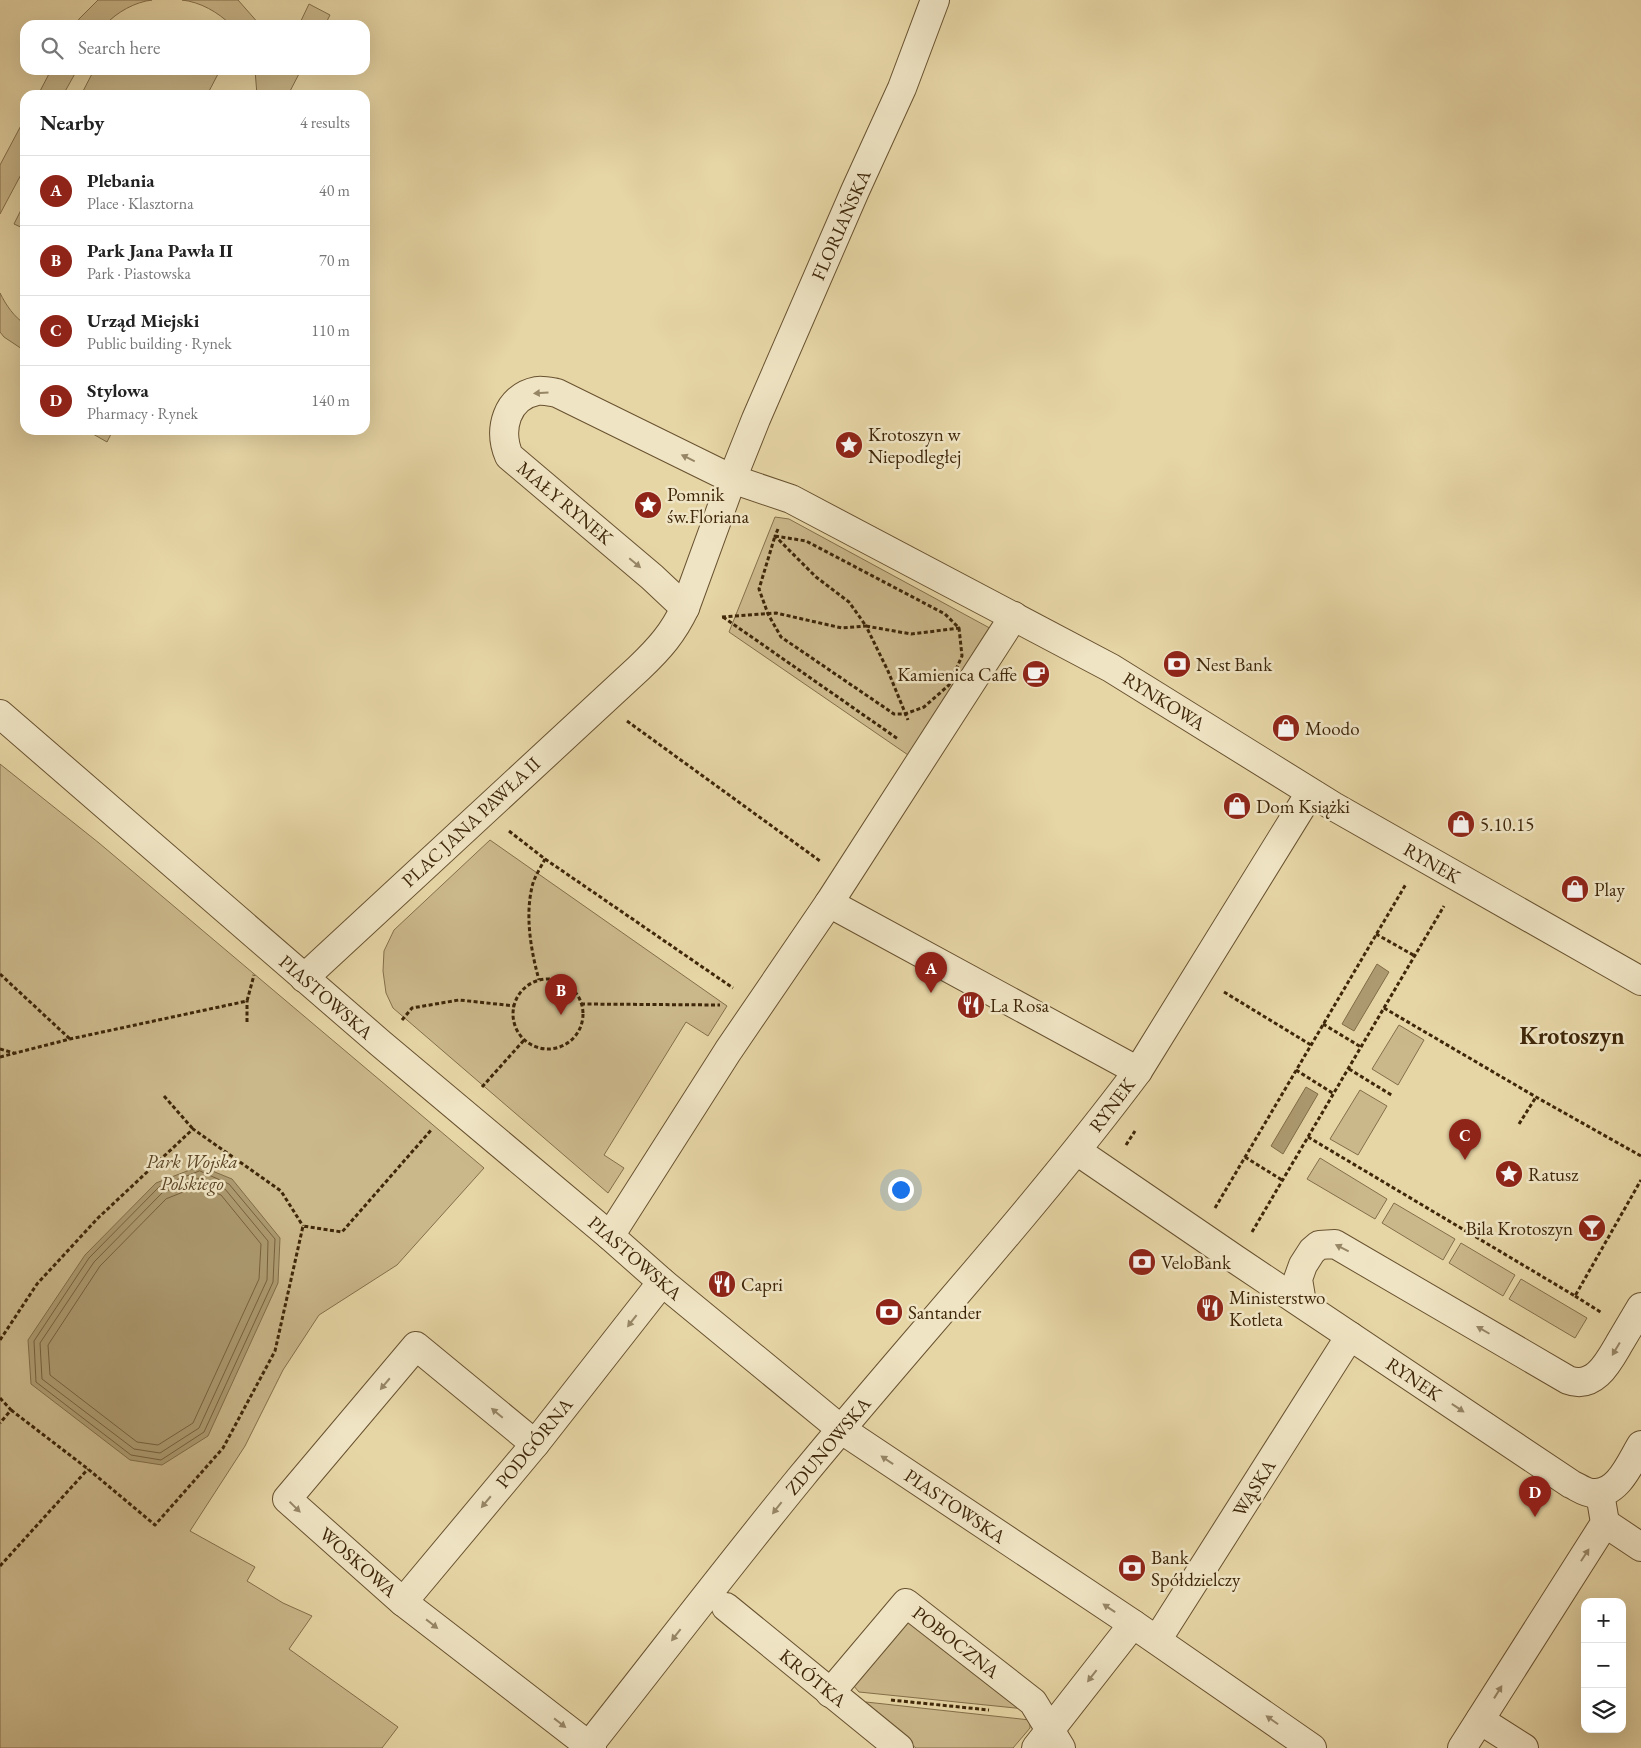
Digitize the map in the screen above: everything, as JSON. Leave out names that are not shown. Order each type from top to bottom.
[{"type":"street","name":"FLORIAŃSKA","points":[[732,479],[855,191],[902,88],[935,0]]},
{"type":"street","name":"MAŁY RYNEK","points":[[685,608],[652,577],[510,456],[504,444],[504,433],[508,414],[520,398],[538,391],[557,392],[732,479],[791,499],[1014,616]]},
{"type":"street","points":[[685,608],[732,479]]},
{"type":"street","name":"PLAC JANA PAWŁA II","points":[[304,978],[662,646],[676,626],[685,608]]},
{"type":"street","points":[[610,1236],[728,1051],[845,879],[1014,616]]},
{"type":"street","name":"RYNKOWA","points":[[1014,616],[1111,668],[1310,793]]},
{"type":"street","name":"PIASTOWSKA","points":[[0,714],[304,978],[662,1282],[842,1430],[1157,1640],[1312,1748]]},
{"type":"street","name":"RYNEK","points":[[1600,1493],[1586,1492],[1571,1484],[1235,1260],[1077,1151],[1138,1071],[1310,793],[1460,880],[1641,981]]},
{"type":"street","points":[[829,903],[1138,1071]]},
{"type":"street","name":"ZDUNOWSKA","points":[[590,1747],[796,1484],[1077,1151]]},
{"type":"street","points":[[1302,1303],[1298,1279],[1303,1265],[1312,1251],[1320,1244],[1335,1244],[1568,1380],[1579,1383],[1591,1379],[1603,1369],[1641,1307]]},
{"type":"street","name":"PODGÓRNA","points":[[403,1602],[535,1444],[662,1282]]},
{"type":"street","name":"WĄSKA","points":[[1157,1640],[1350,1336]]},
{"type":"street","name":"WOSKOWA","points":[[535,1444],[416,1346],[287,1499],[403,1602],[590,1747]]},
{"type":"street","points":[[1462,1748],[1605,1524],[1600,1493],[1616,1486],[1641,1445]]},
{"type":"street","points":[[1605,1524],[1641,1547]]},
{"type":"street","name":"POBOCZNA","points":[[830,1693],[906,1603],[1032,1702],[1049,1742]]},
{"type":"street","name":"KRÓTKA","points":[[726,1607],[900,1748]]},
{"type":"street","points":[[1049,1742],[1133,1624]]},
{"type":"street","points":[[1480,1720],[1524,1748]]},
{"type":"path","points":[[776,536],[806,541],[945,614],[959,628],[962,656],[949,685],[924,707],[905,714],[894,714],[782,637],[768,614],[758,589],[776,536],[791,499]]},
{"type":"path","points":[[776,536],[816,577],[849,602],[866,626],[888,671],[923,757]]},
{"type":"path","points":[[923,757],[722,617],[776,613],[842,628],[866,626],[911,634],[969,627],[997,642]]},
{"type":"path","points":[[620,716],[845,879]]},
{"type":"path","points":[[508,830],[545,859],[759,1006]]},
{"type":"path","points":[[1199,1234],[1422,857]]},
{"type":"path","points":[[539,980],[534,963],[529,921],[532,886],[545,859]]},
{"type":"path","points":[[1235,1260],[1460,880]]},
{"type":"path","points":[[1376,934],[1415,956]]},
{"type":"path","points":[[247,1022],[247,1001],[255,970]]},
{"type":"path","points":[[0,974],[70,1039]]},
{"type":"path","points":[[539,980],[556,980],[570,986],[580,998],[583,1012],[581,1026],[572,1039],[553,1049],[542,1048],[525,1039],[517,1029],[513,1014],[517,998],[526,986],[539,980]]},
{"type":"path","points":[[1221,990],[1311,1045]]},
{"type":"path","points":[[404,1016],[412,1008],[459,1000],[515,1006]]},
{"type":"path","points":[[0,1057],[70,1039],[247,1001]]},
{"type":"path","points":[[581,1004],[759,1006]]},
{"type":"path","points":[[1384,1008],[1641,1156]]},
{"type":"path","points":[[1323,1024],[1361,1047]]},
{"type":"path","points":[[479,1090],[525,1039]]},
{"type":"path","points":[[0,1049],[15,1053]]},
{"type":"path","points":[[1349,1069],[1392,1096]]},
{"type":"path","points":[[1296,1070],[1334,1094]]},
{"type":"path","points":[[164,1096],[193,1129],[280,1191],[304,1226],[342,1232],[437,1124]]},
{"type":"path","points":[[1519,1124],[1536,1097]]},
{"type":"path","points":[[0,1340],[37,1284],[98,1218],[193,1129]]},
{"type":"path","points":[[1308,1137],[1575,1296],[1641,1180]]},
{"type":"path","points":[[1244,1157],[1282,1180]]},
{"type":"path","points":[[0,1398],[12,1410],[88,1469],[155,1525],[222,1448],[275,1351],[304,1226]]},
{"type":"path","points":[[0,1422],[12,1410]]},
{"type":"path","points":[[0,1566],[88,1469]]},
{"type":"path","points":[[888,1699],[994,1711]]},
{"type":"green space","points":[[98,0],[152,0],[127,8],[111,20],[79,19]]},
{"type":"green space","points":[[182,0],[238,0],[256,20],[225,20],[208,8]]},
{"type":"green space","points":[[309,4],[330,15],[328,20],[301,20]]},
{"type":"green space","points":[[48,75],[74,75],[66,90],[41,90]]},
{"type":"green space","points":[[91,75],[217,75],[210,90],[84,90]]},
{"type":"green space","points":[[255,75],[298,75],[291,90],[257,90]]},
{"type":"green space","points":[[20,127],[20,176],[0,214],[0,165]]},
{"type":"green space","points":[[20,212],[20,227],[14,224]]},
{"type":"green space","points":[[0,293],[20,320],[20,348],[0,332]]},
{"type":"green space","points":[[95,435],[110,435],[107,442]]},
{"type":"green space","points":[[775,517],[789,519],[997,632],[911,757],[729,632]]},
{"type":"green space","name":"Park Wojska Polskiego","points":[[0,764],[99,843],[484,1168],[397,1265],[319,1315],[283,1370],[245,1446],[190,1531],[255,1567],[247,1581],[283,1603],[312,1616],[289,1649],[398,1727],[382,1748],[0,1748]]},
{"type":"green space","points":[[490,840],[727,1006],[708,1036],[686,1022],[604,1155],[624,1168],[608,1193],[393,1008],[386,993],[383,971],[384,951],[394,930]]},
{"type":"green space","points":[[1399,1025],[1424,1040],[1398,1085],[1372,1069]]},
{"type":"green space","points":[[1360,1090],[1387,1106],[1358,1155],[1330,1139]]},
{"type":"green space","points":[[1320,1158],[1387,1199],[1375,1219],[1307,1179]]},
{"type":"green space","points":[[1394,1203],[1455,1239],[1443,1260],[1382,1223]]},
{"type":"green space","points":[[1461,1243],[1515,1275],[1503,1296],[1449,1263]]},
{"type":"green space","points":[[1521,1279],[1587,1318],[1575,1338],[1509,1299]]},
{"type":"green space","points":[[907,1622],[912,1623],[1025,1709],[859,1692],[853,1685]]},
{"type":"green space","points":[[866,1702],[1030,1720],[1030,1728],[1013,1748],[916,1748],[862,1705]]},
{"type":"water","points":[[1377,964],[1389,972],[1354,1031],[1342,1024]]},
{"type":"water","points":[[1306,1087],[1318,1094],[1283,1154],[1271,1146]]},
{"type":"water","points":[[200,1166],[232,1179],[280,1238],[278,1283],[208,1436],[162,1465],[130,1460],[31,1384],[28,1340],[85,1255],[156,1183]]},
{"type":"place","name":"Krotoszyn w Niepodległej","points":[[849,445]]},
{"type":"place","name":"Pomnik św.Floriana","points":[[648,505]]},
{"type":"place","name":"Nest Bank","points":[[1177,664]]},
{"type":"place","name":"Kamienica Caffe","points":[[1036,674]]},
{"type":"place","name":"Moodo","points":[[1286,728]]},
{"type":"place","name":"Dom Książki","points":[[1237,806]]},
{"type":"place","name":"5.10.15","points":[[1461,824]]},
{"type":"place","name":"Play","points":[[1575,889]]},
{"type":"place","name":"Plebania","points":[[931,993]]},
{"type":"place","name":"La Rosa","points":[[971,1005]]},
{"type":"place","name":"Park Jana Pawła II","points":[[561,1015]]},
{"type":"place","name":"Urząd Miejski","points":[[1465,1160]]},
{"type":"place","name":"Ratusz","points":[[1509,1174]]},
{"type":"place","name":"Bila Krotoszyn","points":[[1592,1228]]},
{"type":"place","name":"VeloBank","points":[[1142,1262]]},
{"type":"place","name":"Capri","points":[[722,1284]]},
{"type":"place","name":"Ministerstwo Kotleta","points":[[1210,1308]]},
{"type":"place","name":"Santander","points":[[889,1312]]},
{"type":"place","name":"Stylowa","points":[[1535,1517]]},
{"type":"place","name":"Bank Spółdzielczy","points":[[1132,1568]]},
{"type":"district","name":"Krotoszyn","points":[[1572,1035]]}]
